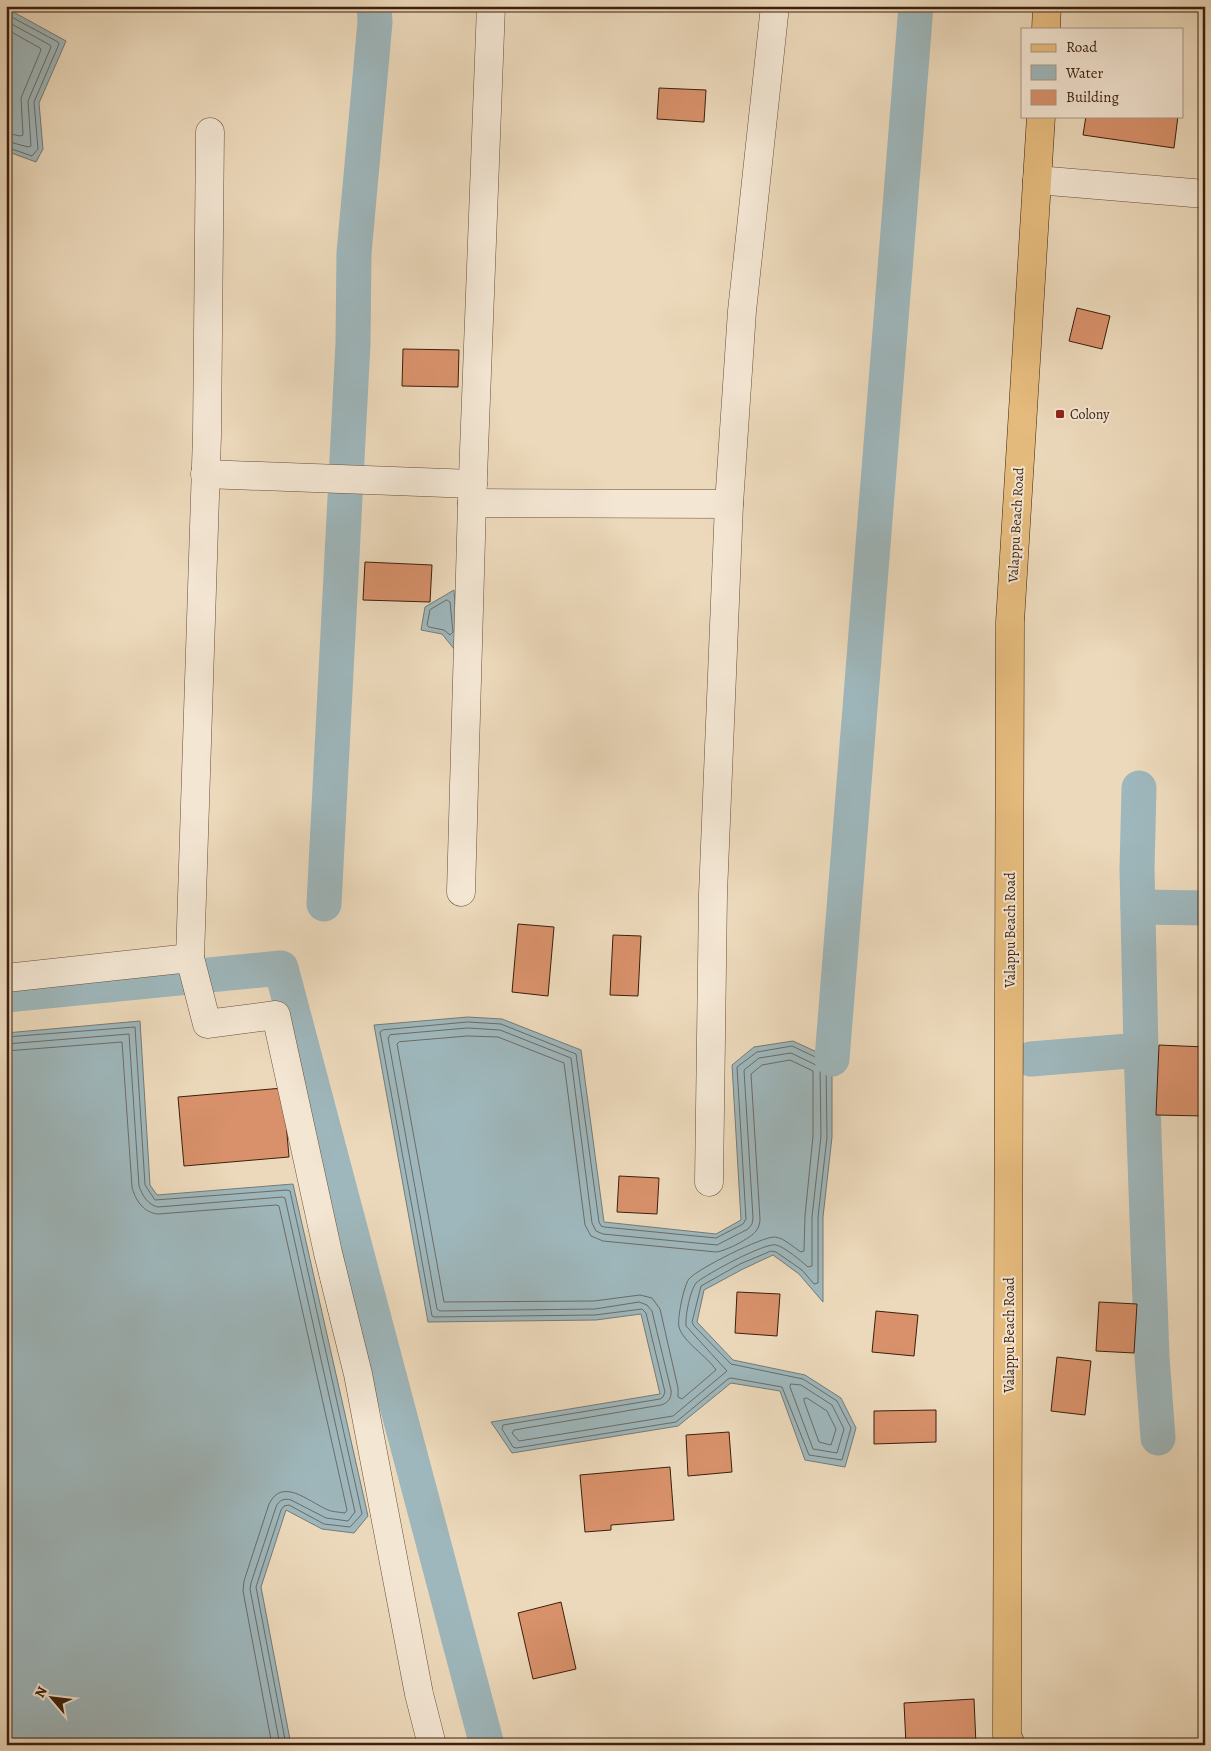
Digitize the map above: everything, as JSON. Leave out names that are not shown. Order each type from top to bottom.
[{"type":"main road","points":[[1046,28],[1047,6]]},
{"type":"main road","name":"Valappu Beach Road","points":[[1010,1745],[1008,1734],[1010,622],[1041,118]]},
{"type":"street","points":[[461,892],[473,493],[491,6]]},
{"type":"street","points":[[709,1182],[713,894],[729,504],[742,312],[775,6]]},
{"type":"street","points":[[210,132],[207,435],[191,962],[207,1024],[276,1015],[326,1244],[358,1374],[419,1694],[432,1745]]},
{"type":"street","points":[[1037,180],[1205,194]]},
{"type":"street","points":[[205,474],[360,480],[473,493],[729,504]]},
{"type":"street","points":[[6,978],[191,962]]},
{"type":"water","points":[[6,8],[66,41],[39,103],[43,149],[36,162],[6,151]]},
{"type":"water","points":[[454,590],[459,655],[442,634],[421,630],[425,607]]},
{"type":"water","points":[[468,1017],[502,1019],[581,1050],[604,1222],[716,1234],[741,1220],[732,1065],[754,1047],[793,1041],[832,1059],[832,1137],[823,1217],[823,1302],[799,1274],[773,1255],[704,1290],[697,1322],[733,1360],[805,1375],[841,1398],[856,1428],[845,1467],[805,1460],[780,1391],[731,1383],[678,1426],[512,1453],[491,1422],[660,1394],[641,1314],[596,1320],[428,1322],[374,1025]]},
{"type":"water","points":[[140,1021],[150,1185],[157,1195],[293,1184],[368,1516],[354,1533],[322,1529],[286,1510],[261,1587],[291,1745],[6,1745],[6,1033]]},
{"type":"building","points":[[659,88],[706,90],[704,122],[657,119]]},
{"type":"building","points":[[1086,118],[1178,118],[1174,148],[1083,135]]},
{"type":"building","points":[[1077,308],[1110,316],[1102,349],[1069,341]]},
{"type":"building","points":[[403,349],[459,350],[458,387],[402,386]]},
{"type":"building","points":[[365,562],[432,565],[430,602],[363,600]]},
{"type":"building","points":[[518,924],[554,927],[548,996],[512,992]]},
{"type":"building","points":[[613,935],[641,936],[638,996],[610,995]]},
{"type":"building","points":[[1159,1045],[1205,1047],[1205,1116],[1156,1115]]},
{"type":"building","points":[[283,1088],[289,1157],[184,1166],[178,1097]]},
{"type":"building","points":[[619,1176],[659,1178],[657,1214],[617,1212]]},
{"type":"building","points":[[737,1292],[780,1294],[777,1336],[735,1333]]},
{"type":"building","points":[[1099,1302],[1137,1304],[1134,1353],[1096,1351]]},
{"type":"building","points":[[876,1311],[918,1315],[914,1356],[872,1352]]},
{"type":"building","points":[[1057,1357],[1091,1361],[1085,1415],[1051,1411]]},
{"type":"building","points":[[936,1410],[936,1442],[874,1444],[874,1411]]},
{"type":"building","points":[[729,1432],[732,1472],[688,1476],[686,1435]]},
{"type":"building","points":[[670,1467],[674,1520],[611,1525],[611,1530],[585,1532],[580,1475]]},
{"type":"building","points":[[561,1602],[576,1669],[533,1679],[518,1613]]},
{"type":"building","points":[[974,1699],[976,1745],[906,1745],[904,1703]]},
{"type":"waterway","points":[[324,904],[353,343],[354,253],[375,22],[374,6]]},
{"type":"waterway","points":[[832,1059],[916,6]]},
{"type":"waterway","points":[[1139,788],[1137,869],[1141,1050]]},
{"type":"waterway","points":[[1138,907],[1205,908]]},
{"type":"waterway","points":[[6,995],[281,968],[487,1745]]},
{"type":"waterway","points":[[1031,1059],[1141,1050],[1152,1357],[1158,1438]]},
{"type":"place","name":"Colony","points":[[1060,414]]}]
